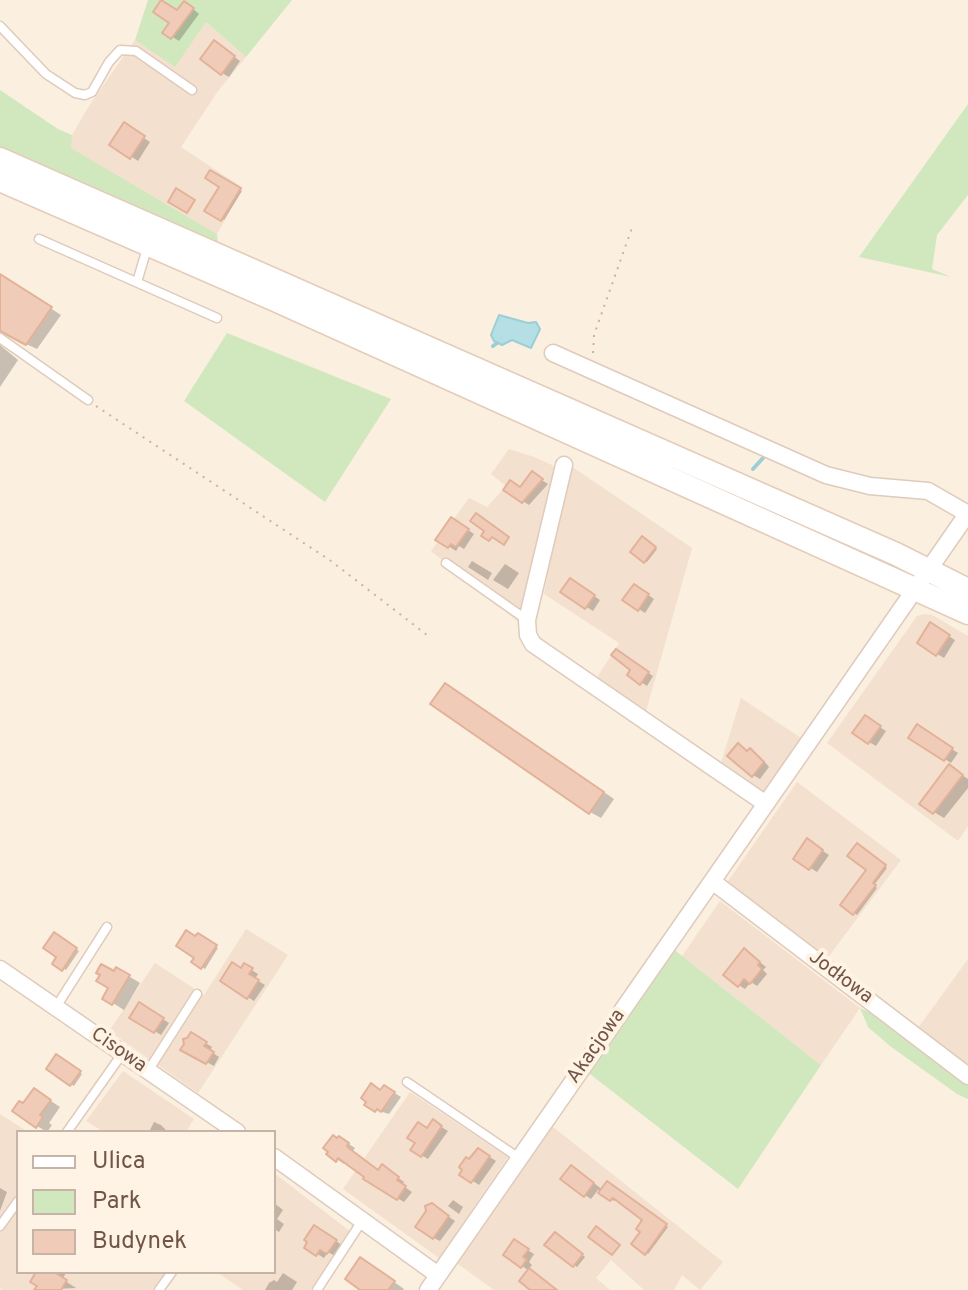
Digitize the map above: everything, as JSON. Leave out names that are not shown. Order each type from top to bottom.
[{"type":"main road","points":[[0,159],[682,459],[923,580],[968,613]]},
{"type":"main road","points":[[0,180],[923,580],[968,590]]},
{"type":"street","points":[[553,353],[826,475],[870,486],[928,491],[968,514]]},
{"type":"street","points":[[564,465],[527,620],[528,635],[533,644],[766,804]]},
{"type":"street","name":"Akacjowa","points":[[428,1290],[968,514]]},
{"type":"street","name":"Jodłowa","points":[[712,881],[968,1076]]},
{"type":"street","name":"Cisowa","points":[[0,969],[234,1130]]},
{"type":"street","points":[[276,1158],[438,1275]]},
{"type":"lane","points":[[0,26],[46,74],[75,93],[85,95],[92,92],[109,62],[120,50],[136,51],[192,90]]},
{"type":"lane","points":[[39,239],[217,318]]},
{"type":"lane","points":[[137,282],[148,244]]},
{"type":"lane","points":[[0,338],[88,400]]},
{"type":"lane","points":[[446,563],[527,620]]},
{"type":"lane","points":[[56,1008],[107,927]]},
{"type":"lane","points":[[148,1071],[197,994]]},
{"type":"lane","points":[[68,1130],[122,1054]]},
{"type":"lane","points":[[407,1082],[519,1158]]},
{"type":"lane","points":[[0,1226],[16,1204]]},
{"type":"lane","points":[[317,1290],[362,1221]]},
{"type":"path","points":[[597,362],[592,351],[594,335],[633,225]]},
{"type":"path","points":[[88,400],[331,561],[427,635]]},
{"type":"shaded area","points":[[206,22],[246,57],[218,91],[181,147],[243,188],[217,234],[70,148],[72,135],[89,106],[135,40],[175,66]]},
{"type":"shaded area","points":[[509,449],[552,465],[556,470],[527,629],[431,551],[469,498],[487,507],[506,486],[491,474]]},
{"type":"shaded area","points":[[568,464],[692,548],[645,715],[593,684],[619,643],[544,594]]},
{"type":"shaded area","points":[[932,615],[968,636],[968,826],[958,841],[827,743],[917,616]]},
{"type":"shaded area","points":[[741,698],[801,738],[761,796],[719,769]]},
{"type":"shaded area","points":[[797,782],[901,860],[826,960],[726,884]]},
{"type":"shaded area","points":[[720,901],[860,1008],[821,1065],[682,956]]},
{"type":"shaded area","points":[[246,929],[288,955],[198,1093],[109,1031],[155,963],[204,995]]},
{"type":"shaded area","points":[[968,959],[968,1068],[918,1028]]},
{"type":"shaded area","points":[[123,1071],[194,1119],[187,1130],[101,1130],[86,1121]]},
{"type":"shaded area","points":[[410,1092],[508,1157],[439,1258],[343,1189]]},
{"type":"shaded area","points":[[0,1114],[25,1130],[16,1130],[16,1274],[170,1274],[159,1290],[0,1288]]},
{"type":"shaded area","points":[[548,1123],[723,1262],[700,1290],[682,1275],[674,1290],[644,1290],[611,1260],[596,1278],[610,1290],[494,1290],[454,1261]]},
{"type":"shaded area","points":[[276,1175],[351,1232],[311,1290],[243,1290],[220,1274],[276,1274]]},
{"type":"green space","points":[[148,0],[292,0],[246,57],[206,22],[175,67],[135,40]]},
{"type":"green space","points":[[0,90],[72,135],[71,148],[217,234],[218,246],[0,148]]},
{"type":"green space","points":[[968,104],[968,195],[937,235],[932,269],[951,277],[859,257]]},
{"type":"green space","points":[[227,333],[391,399],[325,502],[184,401]]},
{"type":"green space","points":[[672,948],[821,1065],[738,1189],[586,1071]]},
{"type":"green space","points":[[860,1008],[888,1021],[968,1083],[968,1099],[890,1046],[868,1027]]},
{"type":"water","points":[[499,315],[528,323],[536,322],[540,329],[531,348],[512,340],[502,345],[494,341],[491,335]]},
{"type":"building","points":[[161,0],[177,10],[184,1],[194,8],[171,39],[162,33],[169,23],[153,12]]},
{"type":"building","points":[[214,40],[235,56],[221,75],[200,59]]},
{"type":"building","points":[[124,122],[145,136],[130,159],[109,145]]},
{"type":"building","points":[[210,170],[241,188],[221,221],[204,211],[219,187],[205,178]]},
{"type":"building","points":[[176,188],[195,200],[187,213],[168,202]]},
{"type":"building","points":[[0,274],[52,307],[26,345],[0,331]]},
{"type":"building","points":[[532,471],[543,479],[522,503],[503,490],[510,480],[520,487]]},
{"type":"building","points":[[476,513],[509,537],[504,545],[492,537],[489,541],[481,536],[484,531],[470,521]]},
{"type":"building","points":[[451,517],[469,529],[456,547],[451,544],[448,548],[435,540]]},
{"type":"building","points":[[642,536],[656,547],[644,563],[630,552]]},
{"type":"building","points":[[570,578],[595,595],[585,609],[560,592]]},
{"type":"building","points":[[634,584],[649,594],[638,611],[622,600]]},
{"type":"building","points":[[930,622],[950,635],[936,656],[917,643]]},
{"type":"building","points":[[616,649],[649,672],[640,685],[627,675],[630,670],[611,655]]},
{"type":"building","points":[[445,683],[604,792],[589,814],[430,704]]},
{"type":"building","points":[[865,715],[881,726],[868,744],[852,733]]},
{"type":"building","points":[[917,724],[953,748],[944,761],[908,738]]},
{"type":"building","points":[[738,743],[747,751],[750,748],[764,762],[752,777],[727,756]]},
{"type":"building","points":[[949,764],[963,775],[933,814],[919,804]]},
{"type":"building","points":[[807,838],[823,850],[809,870],[793,859]]},
{"type":"building","points":[[857,843],[886,865],[873,883],[876,885],[853,915],[840,905],[866,870],[847,856]]},
{"type":"building","points":[[186,930],[195,936],[198,933],[217,945],[201,969],[191,962],[194,958],[176,946]]},
{"type":"building","points":[[54,932],[77,948],[62,971],[52,964],[56,957],[43,948]]},
{"type":"building","points":[[744,948],[760,962],[758,965],[762,969],[750,984],[744,979],[738,987],[723,975]]},
{"type":"building","points":[[232,962],[241,968],[244,963],[253,968],[249,974],[259,980],[247,999],[220,981]]},
{"type":"building","points":[[101,964],[114,971],[116,967],[130,975],[112,1005],[102,999],[108,988],[96,981]]},
{"type":"building","points":[[139,1002],[164,1018],[154,1033],[129,1018]]},
{"type":"building","points":[[191,1032],[207,1042],[204,1046],[214,1052],[206,1064],[180,1050],[183,1039]]},
{"type":"building","points":[[56,1054],[81,1071],[70,1086],[46,1069]]},
{"type":"building","points":[[371,1083],[380,1090],[384,1085],[395,1092],[381,1112],[364,1105],[366,1102],[361,1098]]},
{"type":"building","points":[[34,1088],[51,1100],[40,1115],[43,1117],[36,1128],[12,1111],[19,1101],[23,1103]]},
{"type":"building","points":[[433,1119],[442,1126],[421,1157],[410,1150],[415,1143],[407,1138],[418,1122],[427,1128]]},
{"type":"building","points":[[333,1135],[349,1143],[347,1146],[350,1149],[378,1170],[382,1164],[399,1177],[397,1180],[406,1186],[397,1200],[363,1179],[338,1158],[336,1162],[326,1154],[328,1152],[323,1148]]},
{"type":"building","points":[[478,1148],[490,1156],[471,1183],[459,1175],[462,1170],[459,1167]]},
{"type":"building","points":[[571,1165],[594,1183],[584,1197],[560,1179]]},
{"type":"building","points":[[607,1181],[667,1224],[645,1255],[631,1244],[640,1232],[636,1229],[642,1220],[613,1198],[610,1201],[598,1193]]},
{"type":"building","points":[[432,1203],[449,1216],[433,1239],[415,1227],[426,1211],[425,1206]]},
{"type":"building","points":[[314,1225],[337,1240],[327,1254],[320,1250],[316,1256],[304,1248],[307,1242],[304,1240]]},
{"type":"building","points":[[596,1226],[620,1245],[612,1255],[588,1237]]},
{"type":"building","points":[[555,1232],[583,1254],[573,1267],[544,1245]]},
{"type":"building","points":[[514,1239],[529,1249],[523,1257],[527,1259],[521,1268],[503,1255]]},
{"type":"building","points":[[360,1257],[395,1281],[388,1290],[360,1290],[345,1279]]},
{"type":"building","points":[[529,1268],[557,1290],[530,1290],[519,1281]]},
{"type":"building","points":[[35,1274],[57,1274],[67,1280],[61,1290],[34,1290],[37,1286],[30,1282]]},
{"type":"waterway","points":[[493,346],[497,343]]},
{"type":"waterway","points":[[753,469],[763,458]]}]
